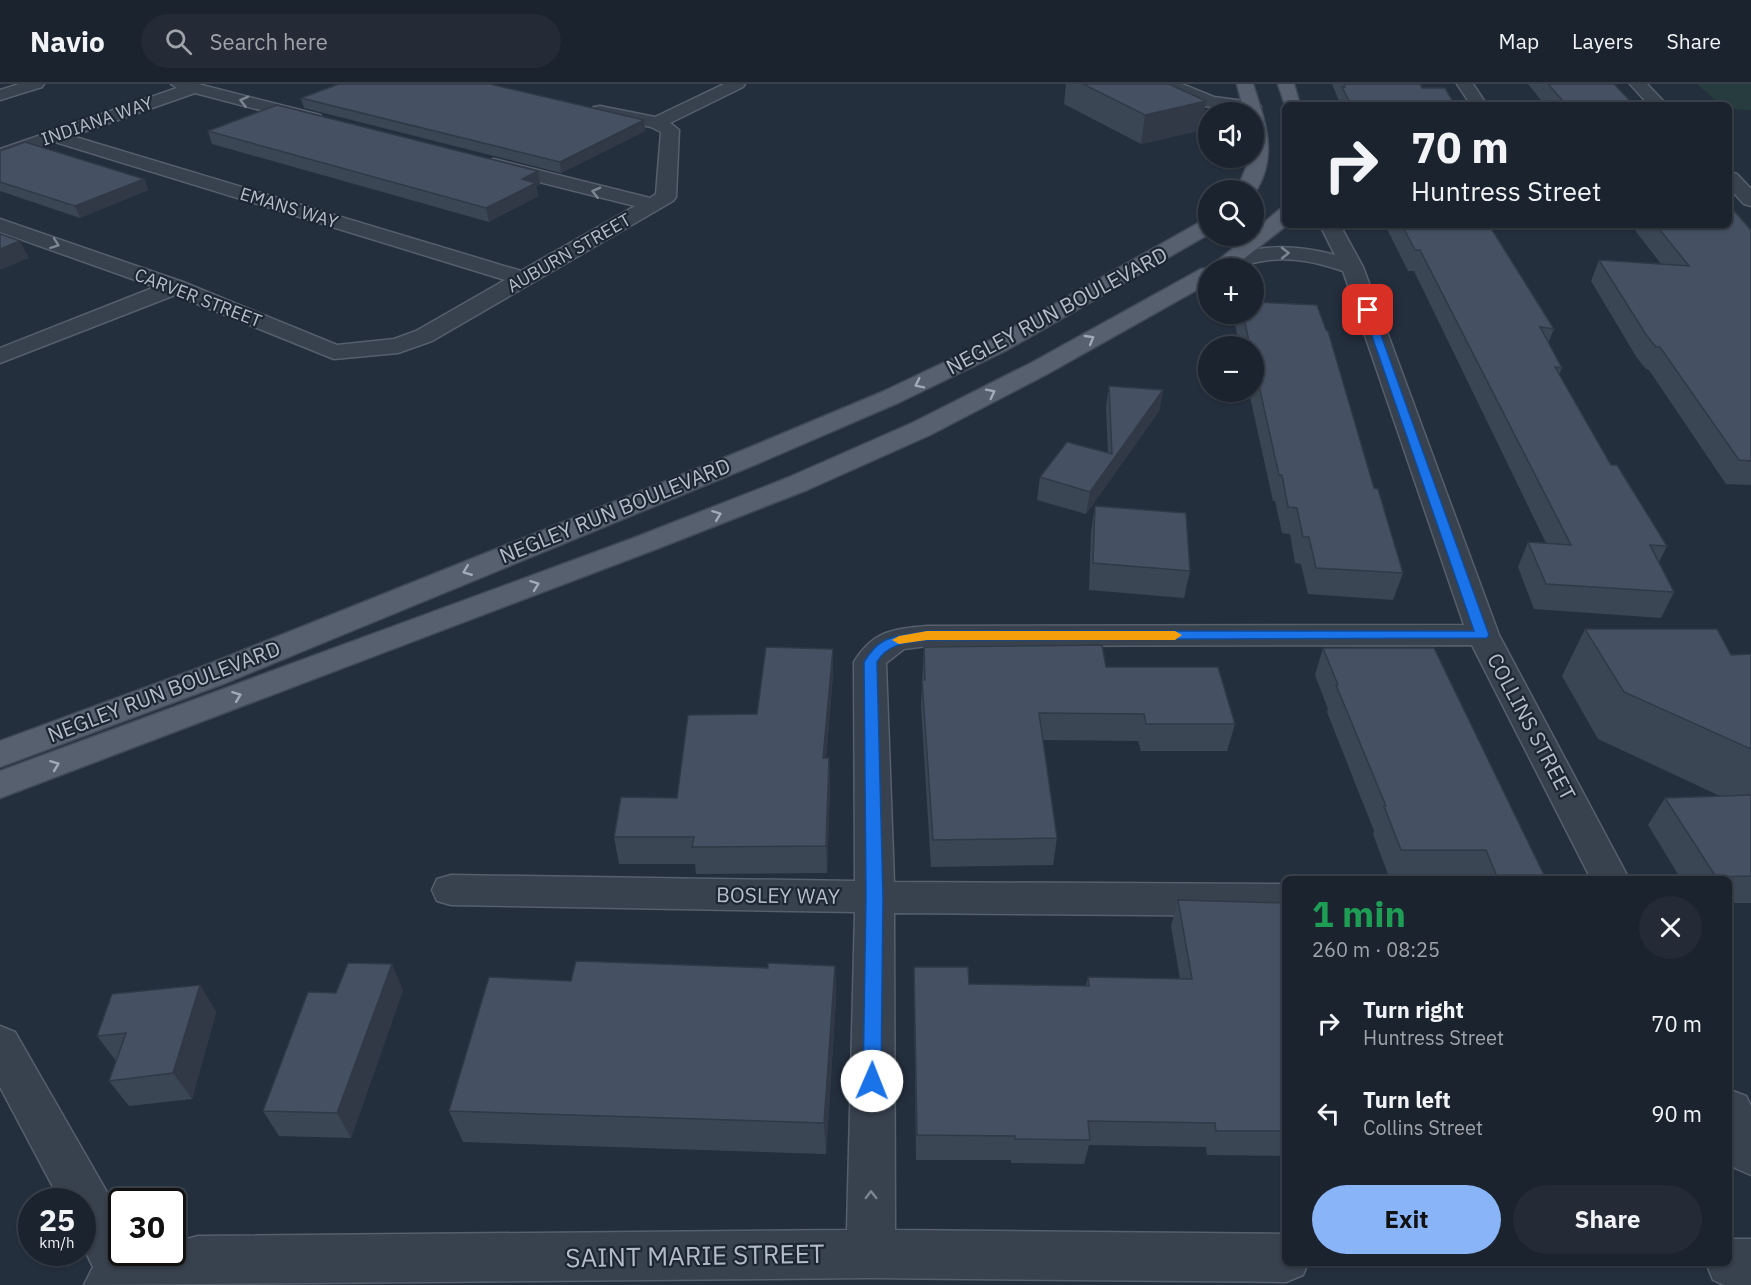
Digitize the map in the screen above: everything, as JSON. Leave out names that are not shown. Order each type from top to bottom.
[{"type":"main road","points":[[1245,84],[1250,102]]},
{"type":"main road","points":[[1286,84],[1291,102]]},
{"type":"main road","name":"NEGLEY RUN BOULEVARD","points":[[1232,258],[1282,219]]},
{"type":"main road","name":"NEGLEY RUN BOULEVARD","points":[[0,754],[221,672],[750,457],[891,397],[997,346],[1167,252],[1198,232]]},
{"type":"main road","name":"NEGLEY RUN BOULEVARD","points":[[0,785],[642,545],[797,484],[921,429],[1040,369],[1198,280]]},
{"type":"street","points":[[0,95],[36,84]]},
{"type":"street","name":"INDIANA WAY","points":[[0,155],[194,88],[231,84]]},
{"type":"street","points":[[587,108],[657,123],[737,84]]},
{"type":"street","points":[[1168,84],[1210,102]]},
{"type":"street","points":[[1466,84],[1477,102]]},
{"type":"street","points":[[1638,84],[1656,102]]},
{"type":"street","points":[[194,88],[337,124]]},
{"type":"street","name":"AUBURN STREET","points":[[398,346],[424,336],[666,197],[670,130],[657,123]]},
{"type":"street","name":"EMANS WAY","points":[[54,136],[524,279]]},
{"type":"street","points":[[476,160],[653,205]]},
{"type":"street","points":[[1732,180],[1751,200]]},
{"type":"street","name":"CARVER STREET","points":[[0,225],[174,287],[334,352],[398,346]]},
{"type":"street","name":"COLLINS STREET","points":[[1332,228],[1352,267],[1482,635],[1608,876]]},
{"type":"street","points":[[1245,258],[1256,254],[1290,252],[1324,257],[1352,267]]},
{"type":"street","points":[[0,356],[174,287]]},
{"type":"street","points":[[871,1254],[874,897],[870,662],[878,649],[889,642],[927,636],[1482,635]]},
{"type":"street","name":"BOSLEY WAY","points":[[451,890],[874,897],[1282,900]]},
{"type":"street","points":[[10,1063],[95,1218],[121,1283]]},
{"type":"street","points":[[1732,1115],[1751,1153]]},
{"type":"street","name":"SAINT MARIE STREET","points":[[121,1283],[198,1260],[871,1254],[1282,1258]]},
{"type":"street","points":[[1732,1263],[1751,1263]]},
{"type":"green space","points":[[1697,84],[1751,84],[1751,110],[1732,109],[1732,102],[1718,102]]},
{"type":"building","points":[[339,84],[490,84],[644,120],[560,162],[301,98]]},
{"type":"building","points":[[1083,84],[1169,84],[1206,101],[1145,115]]},
{"type":"building","points":[[1344,84],[1420,84],[1422,88],[1445,88],[1453,102],[1350,102],[1342,87],[1345,87]]},
{"type":"building","points":[[1548,84],[1614,84],[1631,102],[1569,102],[1563,101]]},
{"type":"building","points":[[277,105],[538,171],[522,179],[536,183],[486,208],[208,131]]},
{"type":"building","points":[[25,142],[144,179],[75,206],[0,182],[0,151]]},
{"type":"building","points":[[1732,208],[1751,230],[1751,461],[1739,460],[1660,347],[1656,347],[1647,336],[1599,260],[1689,266],[1658,228],[1732,228]]},
{"type":"building","points":[[1404,228],[1491,228],[1554,329],[1540,327],[1562,368],[1555,367],[1611,465],[1617,465],[1667,546],[1650,545],[1674,592],[1546,584],[1528,542],[1571,545],[1420,250],[1415,250]]},
{"type":"building","points":[[0,234],[20,241],[0,249]]},
{"type":"building","points":[[1264,302],[1317,305],[1328,331],[1374,488],[1378,489],[1403,573],[1316,568],[1309,537],[1303,537],[1297,508],[1288,507],[1282,475],[1279,475],[1263,402],[1264,336],[1248,336],[1245,324],[1264,324]]},
{"type":"building","points":[[1109,386],[1163,390],[1090,492],[1040,477],[1067,442],[1112,454]]},
{"type":"building","points":[[1095,506],[1186,513],[1190,571],[1093,563]]},
{"type":"building","points":[[1585,629],[1717,629],[1731,655],[1751,654],[1751,749],[1624,692]]},
{"type":"building","points":[[1102,645],[1106,667],[1218,667],[1235,724],[1146,724],[1144,714],[1039,713],[1057,838],[933,840],[922,680],[925,680],[924,647]]},
{"type":"building","points":[[766,647],[833,649],[823,758],[829,758],[826,846],[692,847],[694,837],[614,837],[621,797],[677,798],[688,715],[757,714]]},
{"type":"building","points":[[1323,648],[1434,648],[1545,876],[1497,876],[1486,850],[1401,850],[1384,806],[1386,806],[1336,685],[1338,685]]},
{"type":"building","points":[[1751,795],[1751,876],[1715,876],[1665,798]]},
{"type":"building","points":[[1178,900],[1282,903],[1282,1131],[1216,1131],[1215,1123],[1088,1121],[1090,1140],[1015,1139],[1015,1136],[917,1135],[914,967],[968,967],[969,984],[1089,986],[1088,977],[1192,979]]},
{"type":"building","points":[[576,961],[768,968],[768,963],[835,966],[824,1123],[449,1111],[489,977],[571,981]]},
{"type":"building","points":[[348,963],[392,964],[337,1113],[263,1111],[308,992],[336,993]]},
{"type":"building","points":[[200,985],[173,1073],[109,1081],[126,1033],[97,1036],[112,994]]},
{"type":"slow traffic","points":[[899,640],[927,636],[1175,635]]},
{"type":"route","points":[[872,1081],[874,897],[870,662],[878,649],[889,642],[927,636],[1482,635],[1368,310]]}]
